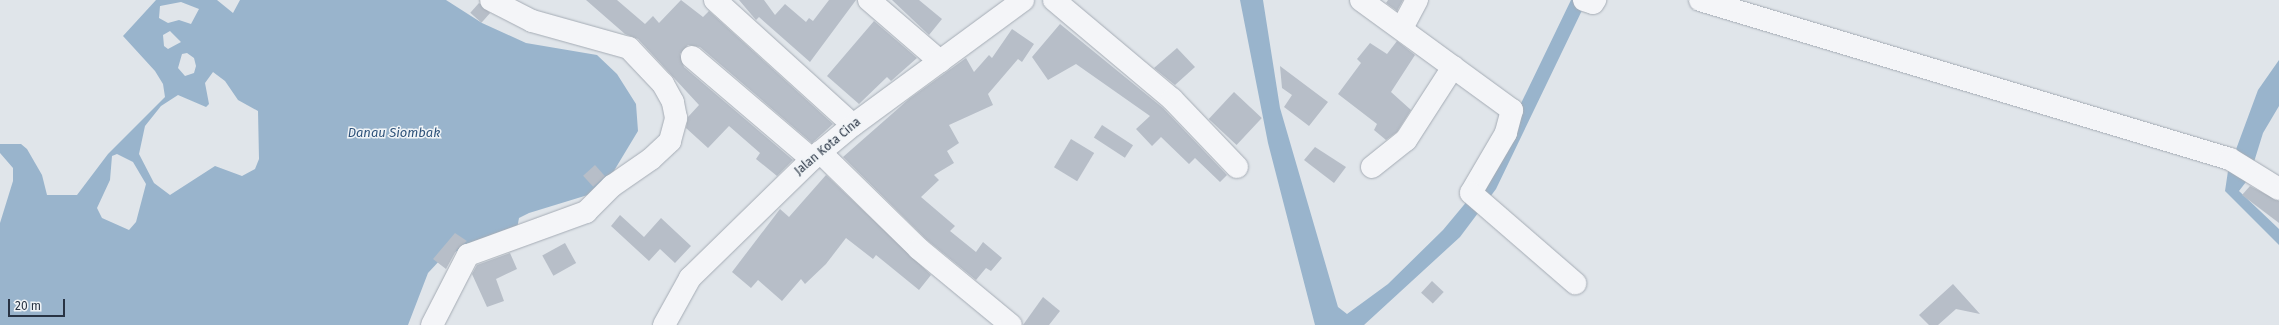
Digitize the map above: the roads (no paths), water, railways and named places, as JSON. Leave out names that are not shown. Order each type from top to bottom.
[{"type":"street","points":[[432,325],[468,256],[586,212],[612,186],[651,159],[670,141],[676,118],[673,102],[663,84],[629,48],[532,22],[491,0]]},
{"type":"street","points":[[715,0],[853,124]]},
{"type":"street","points":[[869,0],[940,61]]},
{"type":"street","name":"Jalan Kota Cina","points":[[664,325],[690,278],[816,156],[853,124],[1023,0]]},
{"type":"street","points":[[1054,0],[1172,99],[1238,167]]},
{"type":"street","points":[[1361,0],[1402,28],[1513,113],[1506,133],[1470,193],[1576,283]]},
{"type":"street","points":[[1402,28],[1417,0]]},
{"type":"street","points":[[1700,0],[2230,159],[2279,189]]},
{"type":"street","points":[[692,57],[816,156],[918,249],[1011,325]]},
{"type":"street","points":[[1372,167],[1406,140],[1453,67]]},
{"type":"water","name":"Danau Siombak","points":[[156,0],[217,0],[233,13],[240,0],[446,0],[482,23],[526,43],[597,55],[617,74],[636,104],[638,131],[606,184],[591,194],[529,213],[519,218],[516,234],[465,247],[441,259],[428,273],[408,325],[0,325],[0,223],[13,181],[13,168],[0,153],[0,144],[21,144],[27,149],[42,175],[47,195],[77,195],[108,154],[165,97],[163,84],[155,71],[123,36]],"holes":[[[181,2],[199,9],[191,24],[179,20],[168,23],[159,18],[160,6]],[[170,31],[181,42],[168,49],[164,46],[163,35]],[[187,53],[194,58],[196,66],[194,73],[185,76],[178,68],[182,54]],[[213,72],[225,81],[238,100],[258,111],[259,159],[255,169],[242,176],[215,166],[170,195],[154,183],[139,154],[145,126],[161,106],[178,95],[206,107],[209,104],[205,83]],[[117,154],[133,162],[146,184],[136,222],[129,230],[102,218],[97,208],[110,180],[112,156]]]},
{"type":"water","points":[[1240,0],[1263,0],[1280,108],[1338,307],[1347,314],[1388,284],[1443,230],[1483,182],[1571,0],[1587,0],[1496,189],[1460,237],[1364,325],[1315,325],[1268,143]]},
{"type":"water","points":[[2279,60],[2279,106],[2263,133],[2249,178],[2239,191],[2279,229],[2279,245],[2225,191],[2228,171],[2258,90]]}]
